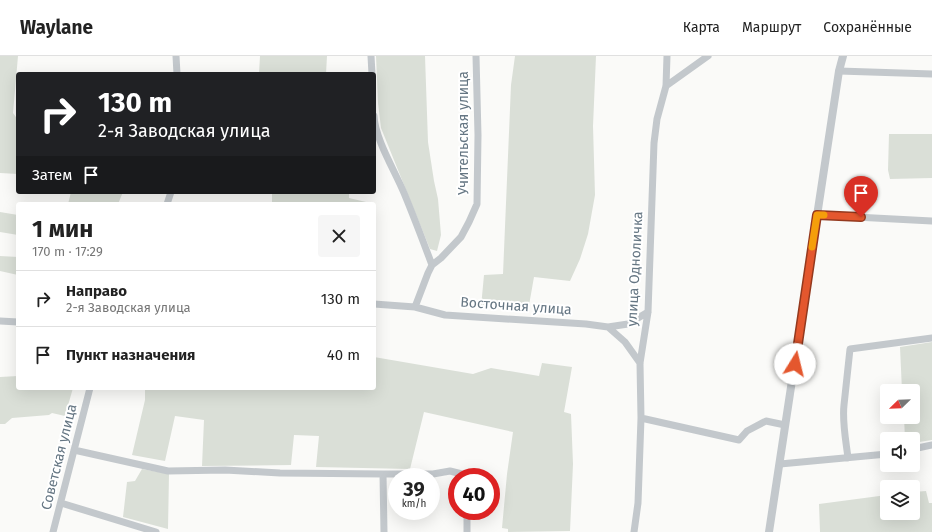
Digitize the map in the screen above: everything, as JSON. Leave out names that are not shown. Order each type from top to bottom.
[{"type":"street","points":[[176,56],[177,72]]},
{"type":"street","points":[[371,56],[372,72]]},
{"type":"street","name":"Учительская улица","points":[[416,307],[432,265],[442,258],[461,237],[477,204],[478,135],[476,56]]},
{"type":"street","name":"улица Одноличка","points":[[634,532],[638,503],[641,418],[640,363],[648,312],[654,143],[657,119],[666,86],[667,56]]},
{"type":"street","points":[[666,86],[708,56]]},
{"type":"street","points":[[769,532],[839,71],[843,56]]},
{"type":"street","points":[[839,71],[932,74]]},
{"type":"street","points":[[376,127],[432,265]]},
{"type":"street","points":[[817,215],[932,221]]},
{"type":"street","name":"Восточная улица","points":[[376,304],[416,307],[444,315],[586,324],[608,327],[628,324],[648,312]]},
{"type":"street","points":[[0,321],[16,322]]},
{"type":"street","points":[[608,327],[625,342],[640,363]]},
{"type":"street","points":[[848,458],[845,439],[844,406],[850,349],[932,338]]},
{"type":"street","name":"Советская улица","points":[[53,532],[89,390]]},
{"type":"street","points":[[641,418],[739,440],[747,431],[766,421],[785,425]]},
{"type":"street","points":[[920,448],[932,445]]},
{"type":"street","points":[[74,450],[168,471],[225,470],[280,473],[383,474],[432,474],[448,471]]},
{"type":"street","points":[[780,464],[880,455]]},
{"type":"street","points":[[383,474],[384,532]]},
{"type":"street","points":[[60,503],[156,532]]},
{"type":"street","points":[[467,520],[467,532]]},
{"type":"shaded area","points":[[0,56],[18,56],[13,113],[16,117],[16,174],[0,173]]},
{"type":"shaded area","points":[[260,56],[327,56],[326,72],[259,72]]},
{"type":"shaded area","points":[[376,56],[425,56],[428,142],[438,199],[441,235],[437,251],[430,249],[381,128],[378,103]]},
{"type":"shaded area","points":[[515,56],[596,56],[593,126],[595,195],[588,234],[580,259],[570,281],[534,277],[528,311],[481,307],[484,275],[503,274],[511,85]]},
{"type":"shaded area","points":[[889,134],[932,134],[932,178],[890,179],[888,170]]},
{"type":"shaded area","points":[[70,194],[122,194],[119,202],[68,202]]},
{"type":"shaded area","points":[[272,194],[349,194],[349,198],[366,202],[272,202]]},
{"type":"shaded area","points":[[0,212],[16,215],[16,235],[0,232]]},
{"type":"shaded area","points":[[0,256],[16,257],[16,275],[0,271]]},
{"type":"shaded area","points":[[932,342],[932,440],[920,442],[920,432],[905,432],[904,424],[920,424],[920,384],[902,384],[900,347]]},
{"type":"shaded area","points":[[376,357],[473,374],[491,368],[539,376],[542,363],[572,367],[564,412],[571,414],[573,464],[570,531],[508,532],[508,529],[502,528],[513,432],[424,412],[410,468],[316,467],[319,436],[294,435],[291,465],[202,466],[204,420],[175,416],[165,461],[132,455],[145,400],[145,390],[376,390]]},
{"type":"shaded area","points":[[16,376],[16,390],[72,390],[65,416],[52,413],[49,415],[12,418],[5,424],[0,424],[0,377]]},
{"type":"shaded area","points":[[142,469],[169,474],[168,529],[123,517],[127,482],[135,481]]},
{"type":"shaded area","points":[[920,491],[926,491],[929,503],[932,503],[932,532],[820,532],[819,504],[880,496],[880,520],[920,520]]},
{"type":"slow traffic","points":[[812,247],[817,215],[824,215]]},
{"type":"route","points":[[795,364],[817,215],[861,217]]}]
